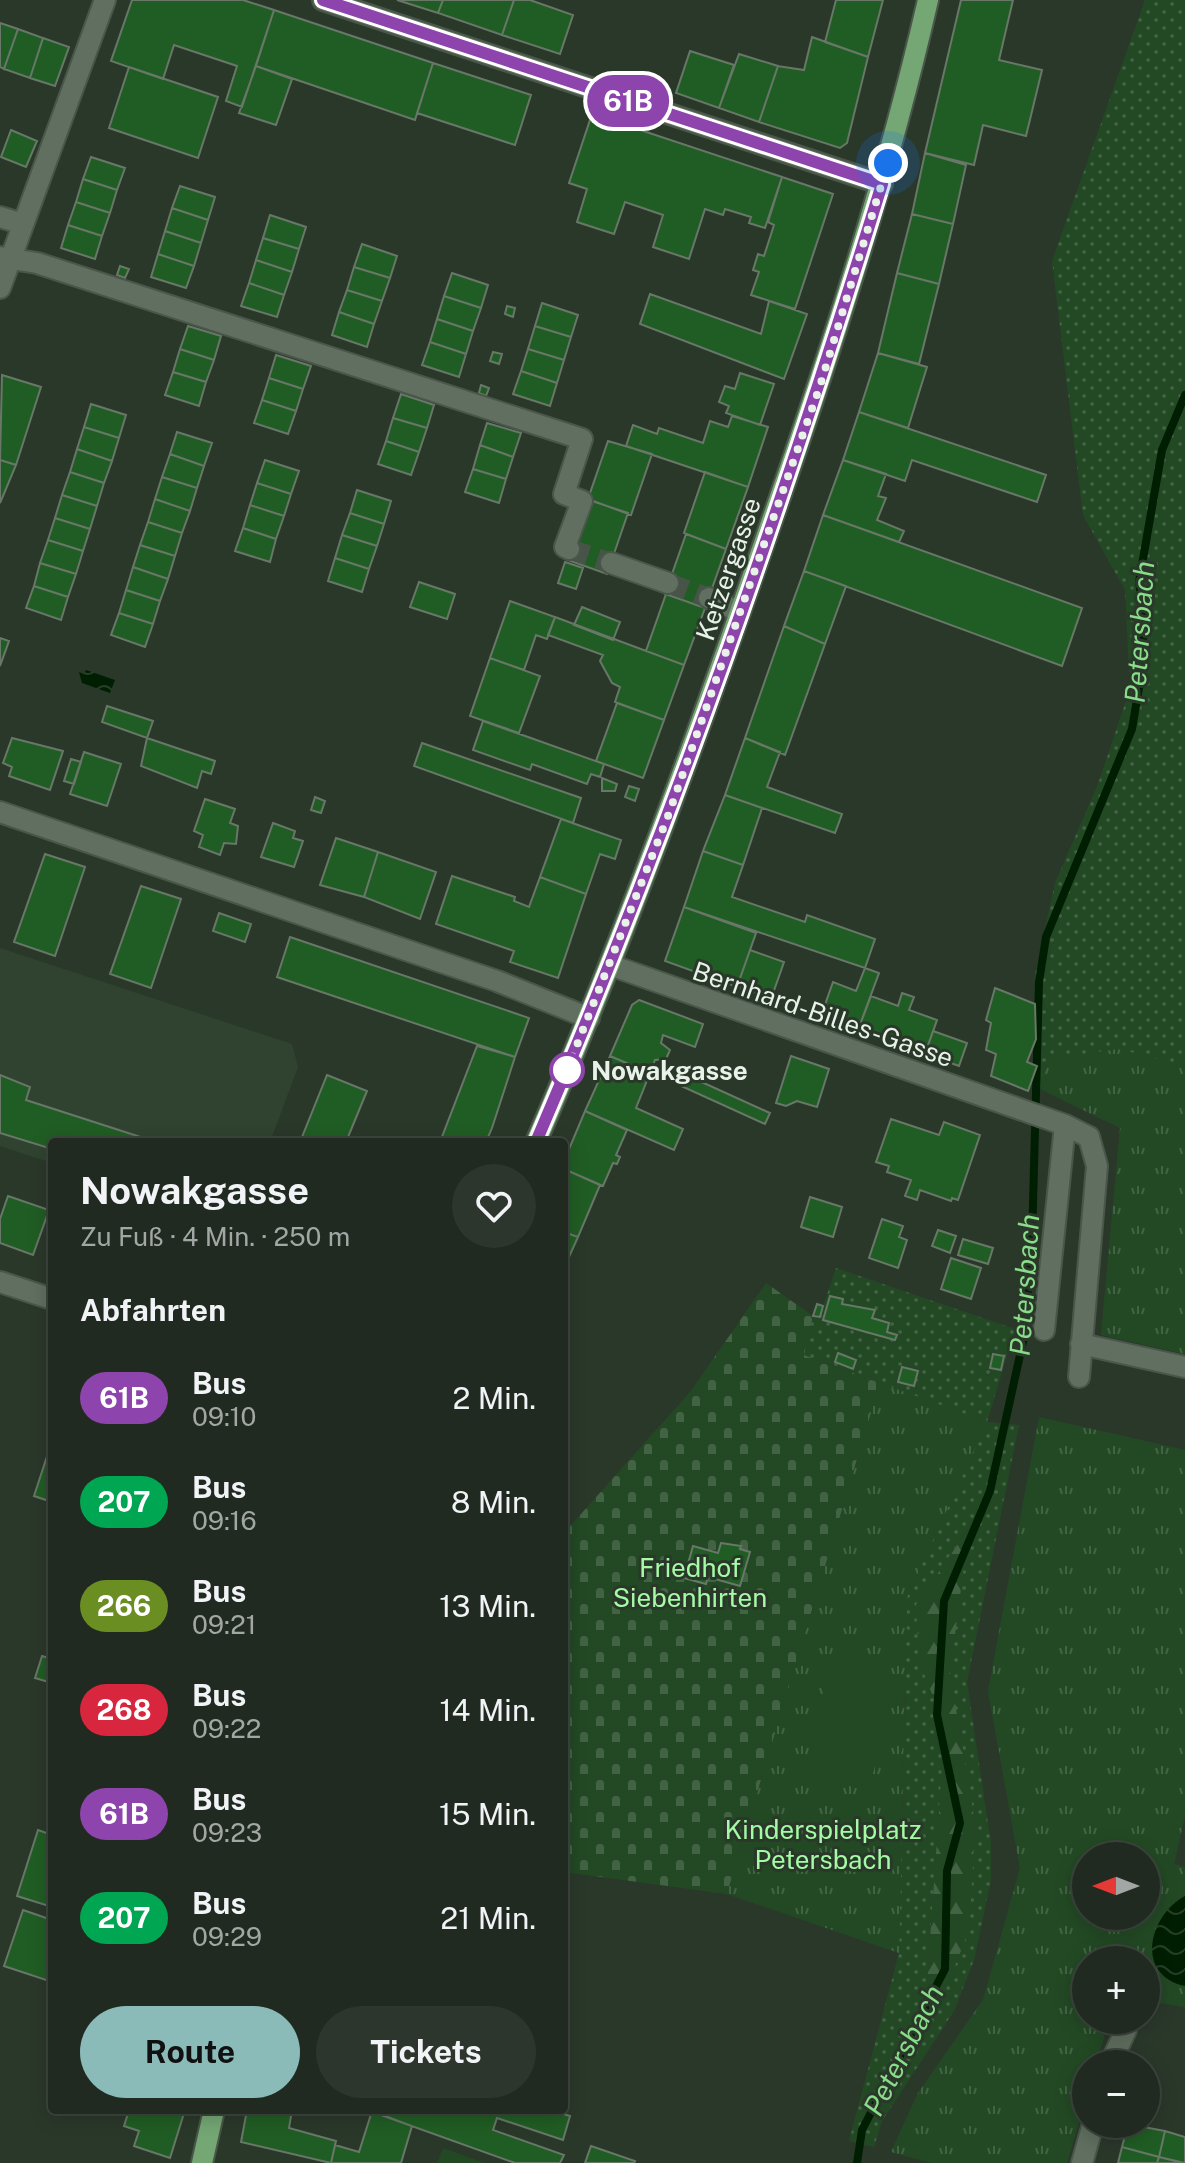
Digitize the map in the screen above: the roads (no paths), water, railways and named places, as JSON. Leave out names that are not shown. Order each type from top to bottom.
[{"type":"main road","name":"Ketzergasse","points":[[538,1138],[589,1018],[668,816],[820,386],[882,184],[928,0]]},
{"type":"main road","points":[[202,2163],[213,2114]]},
{"type":"street","points":[[0,288],[5,258],[23,224],[105,0]]},
{"type":"street","points":[[323,0],[882,184]]},
{"type":"street","points":[[0,217],[23,224]]},
{"type":"street","points":[[5,258],[37,263],[582,439],[564,494],[582,501],[565,547],[569,549]]},
{"type":"street","points":[[611,563],[668,583]]},
{"type":"street","points":[[709,598],[740,612]]},
{"type":"street","points":[[0,812],[497,981],[589,1018]]},
{"type":"street","name":"Bernhard-Billes-Gasse","points":[[610,965],[1065,1125]]},
{"type":"street","points":[[1044,1330],[1065,1125],[1089,1137],[1097,1166],[1079,1377]]},
{"type":"street","points":[[0,1282],[48,1298]]},
{"type":"street","points":[[1081,1344],[1185,1367]]},
{"type":"street","points":[[1082,2163],[1089,2138]]},
{"type":"water","points":[[86,670],[115,680],[110,693],[82,683],[79,672],[84,674]]},
{"type":"water","points":[[1185,1896],[1185,1986],[1169,1980],[1160,1972],[1160,1946],[1152,1946],[1156,1930],[1160,1930],[1160,1923],[1173,1905]]},
{"type":"waterway","name":"Petersbach","points":[[857,2163],[862,2130],[945,1969],[947,1871],[960,1823],[937,1715],[944,1601],[990,1491],[1024,1337],[1032,1241],[1039,982],[1046,937],[1132,729],[1143,664],[1143,608],[1139,582],[1162,450],[1185,395]]},
{"type":"tunnel","points":[[569,549],[611,563]]},
{"type":"tunnel","points":[[668,583],[709,598]]},
{"type":"place","name":"Nowakgasse","points":[[567,1070]]},
{"type":"park label","name":"Friedhof Siebenhirten","points":[[690,1582]]},
{"type":"park label","name":"Kinderspielplatz Petersbach","points":[[823,1844]]}]
